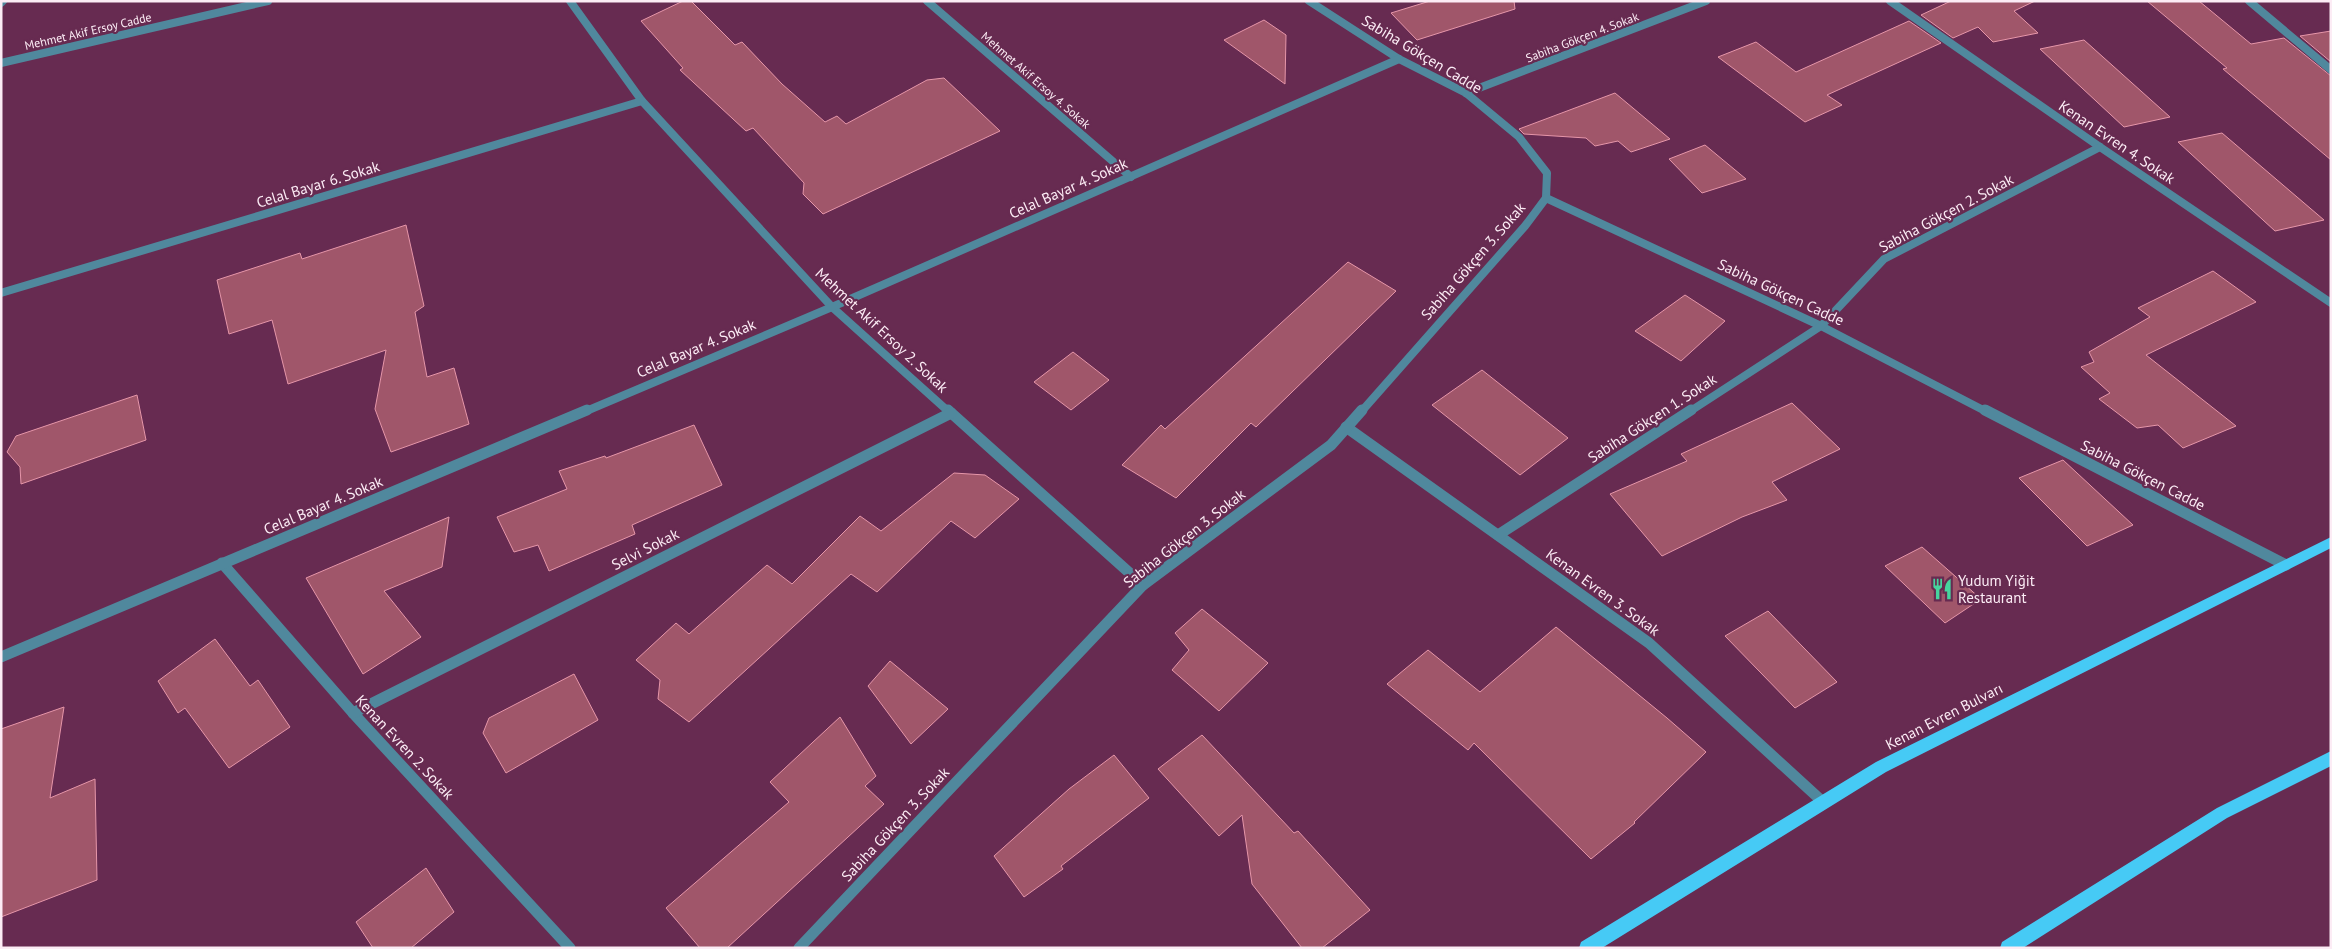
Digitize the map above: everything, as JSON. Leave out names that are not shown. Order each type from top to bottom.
[{"type":"main road","name":"Kenan Evren Bulvarı","points":[[1587,948],[1881,767],[2331,542]]},
{"type":"main road","points":[[2008,948],[2222,813],[2331,758]]},
{"type":"street","name":"Mehmet Akif Ersoy Cadde","points":[[1,63],[268,1]]},
{"type":"street","name":"Mehmet Akif Ersoy 2. Sokak","points":[[570,1],[642,101],[832,307],[1143,585]]},
{"type":"street","name":"Mehmet Akif Ersoy 4. Sokak","points":[[927,1],[1131,177]]},
{"type":"street","name":"Sabiha Gökçen Cadde","points":[[1309,1],[1399,60],[1466,93],[1519,137],[1546,172],[1546,198],[1821,326],[2286,565]]},
{"type":"street","name":"Sabiha Gökçen 4. Sokak","points":[[1466,93],[1706,1]]},
{"type":"street","name":"Kenan Evren 4. Sokak","points":[[1890,1],[2100,147],[2331,303]]},
{"type":"street","points":[[2249,1],[2331,70]]},
{"type":"street","name":"Celal Bayar 4. Sokak","points":[[1,657],[832,307],[1399,60]]},
{"type":"street","name":"Celal Bayar 6. Sokak","points":[[1,293],[642,101]]},
{"type":"street","name":"Sabiha Gökçen 2. Sokak","points":[[1821,326],[1884,259],[2100,147]]},
{"type":"street","name":"Sabiha Gökçen 3. Sokak","points":[[799,948],[1143,585],[1331,445],[1526,226],[1546,198]]},
{"type":"street","name":"Sabiha Gökçen 1. Sokak","points":[[1498,535],[1821,326]]},
{"type":"street","name":"Selvi Sokak","points":[[353,713],[951,413]]},
{"type":"street","name":"Kenan Evren 3. Sokak","points":[[1346,428],[1649,643],[1823,802]]},
{"type":"street","name":"Kenan Evren 2. Sokak","points":[[222,563],[353,713],[570,948]]},
{"type":"building","points":[[683,1],[691,1],[735,45],[742,42],[782,84],[825,122],[837,116],[846,124],[927,80],[944,78],[1000,131],[823,214],[803,194],[804,183],[753,128],[746,131],[680,70],[683,68],[641,21]]},
{"type":"building","points":[[1430,1],[1514,1],[1515,9],[1417,40],[1391,13]]},
{"type":"building","points":[[1951,1],[2035,1],[2014,11],[2038,33],[1993,42],[1978,27],[1953,38],[1921,15]]},
{"type":"building","points":[[2147,1],[2199,1],[2251,44],[2284,38],[2331,76],[2331,160],[2223,69],[2227,68]]},
{"type":"building","points":[[1264,20],[1286,35],[1285,84],[1224,40]]},
{"type":"building","points":[[1909,21],[1941,43],[1827,95],[1842,105],[1805,122],[1718,57],[1756,42],[1796,72]]},
{"type":"building","points":[[2331,31],[2331,62],[2300,36]]},
{"type":"building","points":[[2084,40],[2170,117],[2124,127],[2040,49]]},
{"type":"building","points":[[1615,93],[1670,139],[1631,152],[1618,141],[1595,146],[1586,138],[1524,134],[1519,129]]},
{"type":"building","points":[[2222,133],[2324,220],[2275,231],[2178,142]]},
{"type":"building","points":[[1705,145],[1746,179],[1702,193],[1669,159]]},
{"type":"building","points":[[406,225],[424,306],[415,312],[427,377],[454,368],[469,424],[391,452],[375,409],[386,350],[288,384],[272,320],[229,334],[217,280],[300,253],[302,259]]},
{"type":"building","points":[[1348,262],[1396,291],[1256,427],[1251,423],[1176,498],[1122,465],[1161,425],[1165,429]]},
{"type":"building","points":[[2213,271],[2256,302],[2146,355],[2236,426],[2183,448],[2158,425],[2137,428],[2099,399],[2110,393],[2081,367],[2094,362],[2089,352],[2150,317],[2138,308]]},
{"type":"building","points":[[1685,295],[1725,321],[1681,361],[1635,331]]},
{"type":"building","points":[[1073,352],[1109,380],[1071,410],[1034,382]]},
{"type":"building","points":[[1482,370],[1568,438],[1520,475],[1432,405]]},
{"type":"building","points":[[137,395],[146,440],[21,484],[20,467],[7,452],[16,436]]},
{"type":"building","points":[[1792,403],[1840,449],[1772,482],[1787,500],[1742,517],[1662,556],[1610,494],[1687,461],[1681,454]]},
{"type":"building","points":[[694,425],[722,485],[632,525],[635,534],[549,571],[538,545],[514,552],[497,517],[567,489],[559,471],[605,456],[606,458]]},
{"type":"building","points":[[2063,460],[2133,525],[2087,546],[2019,478]]},
{"type":"building","points":[[954,473],[985,475],[1019,499],[975,538],[951,521],[877,592],[851,574],[689,722],[658,699],[660,680],[636,660],[676,623],[689,634],[767,565],[792,584],[860,516],[881,531]]},
{"type":"building","points":[[449,517],[442,567],[384,591],[421,637],[363,674],[306,578]]},
{"type":"building","points":[[1922,547],[1981,599],[1945,623],[1885,566]]},
{"type":"building","points":[[1202,609],[1268,663],[1219,711],[1172,670],[1189,650],[1175,633]]},
{"type":"building","points":[[1768,611],[1837,682],[1795,708],[1725,636]]},
{"type":"building","points":[[1556,627],[1706,752],[1635,823],[1591,859],[1474,743],[1468,750],[1387,684],[1428,650],[1480,692]]},
{"type":"building","points":[[215,639],[250,686],[258,680],[290,727],[229,768],[185,708],[178,713],[158,681]]},
{"type":"building","points":[[890,661],[948,709],[911,744],[868,686]]},
{"type":"building","points":[[574,674],[598,720],[506,773],[483,733],[489,718]]},
{"type":"building","points":[[64,707],[50,798],[95,779],[97,880],[1,917],[1,729]]},
{"type":"building","points":[[840,717],[876,776],[865,786],[884,804],[727,948],[700,948],[666,908],[789,802],[770,782]]},
{"type":"building","points":[[1202,735],[1294,833],[1298,831],[1370,910],[1322,948],[1302,948],[1252,884],[1242,815],[1219,836],[1158,769]]},
{"type":"building","points":[[1114,755],[1149,798],[1061,866],[1063,869],[1024,897],[994,856],[1069,789]]},
{"type":"building","points":[[426,868],[454,912],[411,948],[373,948],[356,922]]},
{"type":"place","name":"Yudum Yiğit Restaurant","points":[[1942,589]]}]
